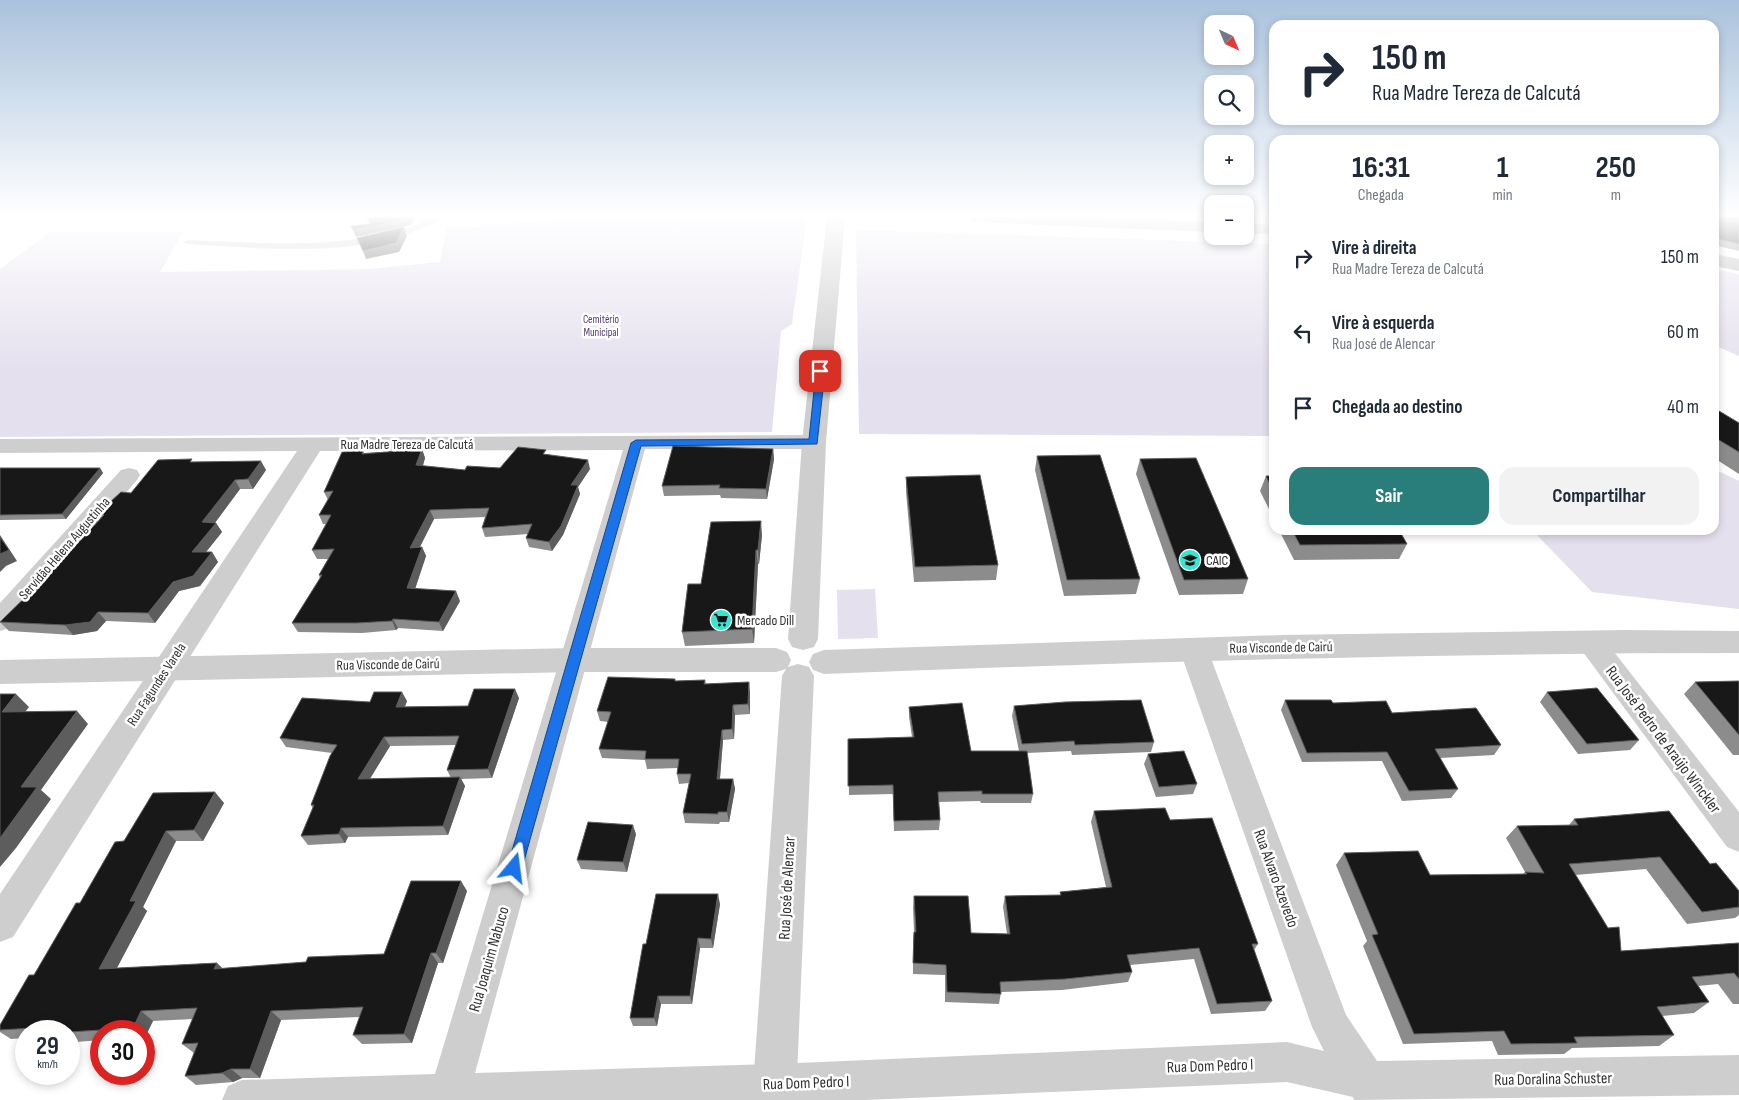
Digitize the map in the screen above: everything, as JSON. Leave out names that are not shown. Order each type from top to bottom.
[{"type":"street","points":[[799,666],[778,652],[783,645],[792,640],[803,639],[814,442],[831,268]]},
{"type":"street","name":"Rua Madre Tereza de Calcutá","points":[[0,446],[814,442]]},
{"type":"street","name":"Rua Joaquim Nabuco","points":[[448,1097],[636,443]]},
{"type":"street","name":"Rua Fagundes Varela","points":[[0,925],[313,444]]},
{"type":"street","name":"Servidão Helena Augustinha","points":[[0,621],[129,475]]},
{"type":"street","name":"Rua Visconde de Cairú","points":[[0,672],[574,660],[799,666],[1193,648],[1590,641],[1739,642]]},
{"type":"street","name":"Rua José Pedro de Araújo Winckler","points":[[1590,641],[1739,836]]},
{"type":"street","name":"Rua Alvaro Azevedo","points":[[1193,648],[1331,1027],[1371,1090]]},
{"type":"street","name":"Rua José de Alencar","points":[[774,1092],[799,666]]},
{"type":"street","name":"Rua Dom Pedro I","points":[[242,1100],[774,1092],[1288,1062],[1371,1090]]},
{"type":"street","name":"Rua Doralina Schuster","points":[[1371,1090],[1739,1075]]},
{"type":"green space","name":"Cemitério Municipal","points":[[1,268],[162,268],[160,272],[368,269],[800,268],[792,324],[781,331],[772,432],[0,437]]},
{"type":"green space","points":[[857,268],[1269,268],[1269,436],[859,434]]},
{"type":"green space","points":[[1719,270],[1739,274],[1739,356],[1719,347]]},
{"type":"green space","points":[[1719,471],[1739,481],[1739,609],[1592,592],[1537,535],[1719,535]]},
{"type":"green space","points":[[875,589],[878,638],[838,639],[837,590]]},
{"type":"building","points":[[1719,411],[1739,423],[1739,452],[1719,440]]},
{"type":"building","points":[[673,446],[773,449],[766,489],[719,488],[720,485],[662,486]]},
{"type":"building","points":[[518,447],[546,450],[543,454],[588,460],[571,485],[578,485],[561,526],[549,542],[526,538],[532,524],[482,528],[489,508],[430,510],[410,548],[422,547],[407,588],[456,591],[439,622],[393,619],[392,621],[357,623],[292,623],[322,575],[319,575],[334,549],[312,550],[331,515],[319,515],[333,491],[324,492],[342,452],[363,451],[362,454],[422,449],[416,465],[465,470],[467,466],[500,468]]},
{"type":"building","points":[[1100,455],[1140,579],[1067,580],[1037,456]]},
{"type":"building","points":[[1196,458],[1248,579],[1184,580],[1140,459]]},
{"type":"building","points":[[192,459],[190,462],[261,461],[248,479],[235,480],[202,522],[216,523],[192,552],[212,552],[193,576],[173,582],[148,613],[98,612],[90,622],[65,625],[0,622],[46,577],[104,515],[97,514],[121,492],[131,493],[158,460]]},
{"type":"building","points":[[0,468],[100,468],[62,514],[0,515]]},
{"type":"building","points":[[980,475],[998,565],[915,567],[906,477]]},
{"type":"building","points":[[761,521],[758,550],[756,550],[752,629],[682,632],[688,584],[701,584],[711,522]]},
{"type":"building","points":[[1295,535],[1402,535],[1407,544],[1300,545]]},
{"type":"building","points":[[0,537],[9,550],[0,554]]},
{"type":"building","points":[[608,677],[675,679],[675,681],[705,680],[704,684],[749,682],[748,704],[733,705],[732,729],[722,730],[717,779],[733,779],[727,812],[718,812],[718,814],[683,813],[691,774],[677,774],[679,759],[645,759],[646,751],[599,749],[611,712],[597,711]]},
{"type":"building","points":[[1739,681],[1739,735],[1695,682]]},
{"type":"building","points":[[1597,688],[1639,740],[1587,744],[1547,692]]},
{"type":"building","points":[[474,689],[515,689],[488,769],[447,770],[459,736],[384,737],[358,779],[460,777],[443,826],[341,828],[339,834],[301,836],[314,805],[311,805],[330,756],[337,745],[280,738],[302,698],[370,702],[374,692],[402,692],[396,707],[468,706]]},
{"type":"building","points":[[0,694],[16,694],[2,712],[77,711],[21,787],[37,787],[0,838]]},
{"type":"building","points":[[1141,700],[1154,742],[1075,745],[1074,741],[1022,744],[1014,706],[1065,702]]},
{"type":"building","points":[[1285,700],[1331,700],[1333,703],[1386,701],[1392,713],[1476,708],[1501,745],[1435,749],[1458,789],[1409,791],[1387,752],[1307,753]]},
{"type":"building","points":[[962,703],[971,751],[1027,751],[1033,794],[982,794],[982,791],[938,792],[940,820],[894,821],[893,785],[848,786],[848,739],[914,737],[909,707]]},
{"type":"building","points":[[1184,751],[1197,784],[1159,787],[1148,754]]},
{"type":"building","points":[[215,792],[194,830],[166,831],[130,901],[136,901],[99,969],[217,963],[214,969],[306,962],[308,957],[384,954],[411,881],[461,881],[436,953],[431,953],[404,1034],[353,1035],[363,1007],[271,1011],[250,1069],[231,1069],[222,1073],[185,1076],[198,1043],[182,1044],[197,1008],[141,1011],[137,1020],[90,1020],[90,1031],[80,1031],[80,1020],[15,1020],[15,1029],[0,1030],[0,1025],[29,975],[34,975],[76,903],[80,903],[115,842],[124,841],[153,793]]},
{"type":"building","points":[[1165,808],[1170,820],[1212,818],[1258,944],[1252,944],[1272,1001],[1217,1004],[1199,948],[1127,955],[1132,972],[1065,979],[1000,982],[1001,994],[947,992],[946,965],[913,963],[914,932],[916,932],[914,896],[968,896],[971,933],[1010,934],[1005,896],[1061,895],[1060,892],[1112,887],[1094,811]]},
{"type":"building","points":[[1669,811],[1710,864],[1716,863],[1739,891],[1739,907],[1702,912],[1660,857],[1569,864],[1608,928],[1619,927],[1621,951],[1739,943],[1739,979],[1734,973],[1692,977],[1709,1002],[1657,1007],[1674,1035],[1574,1037],[1577,1043],[1511,1044],[1504,1031],[1414,1034],[1372,935],[1378,934],[1344,853],[1418,851],[1430,875],[1544,873],[1517,826],[1578,825],[1574,819]]},
{"type":"building","points":[[588,822],[633,825],[623,862],[577,860]]},
{"type":"building","points":[[656,894],[718,894],[711,939],[698,938],[690,996],[658,996],[654,1018],[630,1018],[643,944],[646,944]]},
{"type":"place","name":"CAIC","points":[[1190,560]]},
{"type":"place","name":"Mercado Dill","points":[[721,620]]},
{"type":"route","points":[[514,868],[636,443],[814,442],[820,371]]}]
